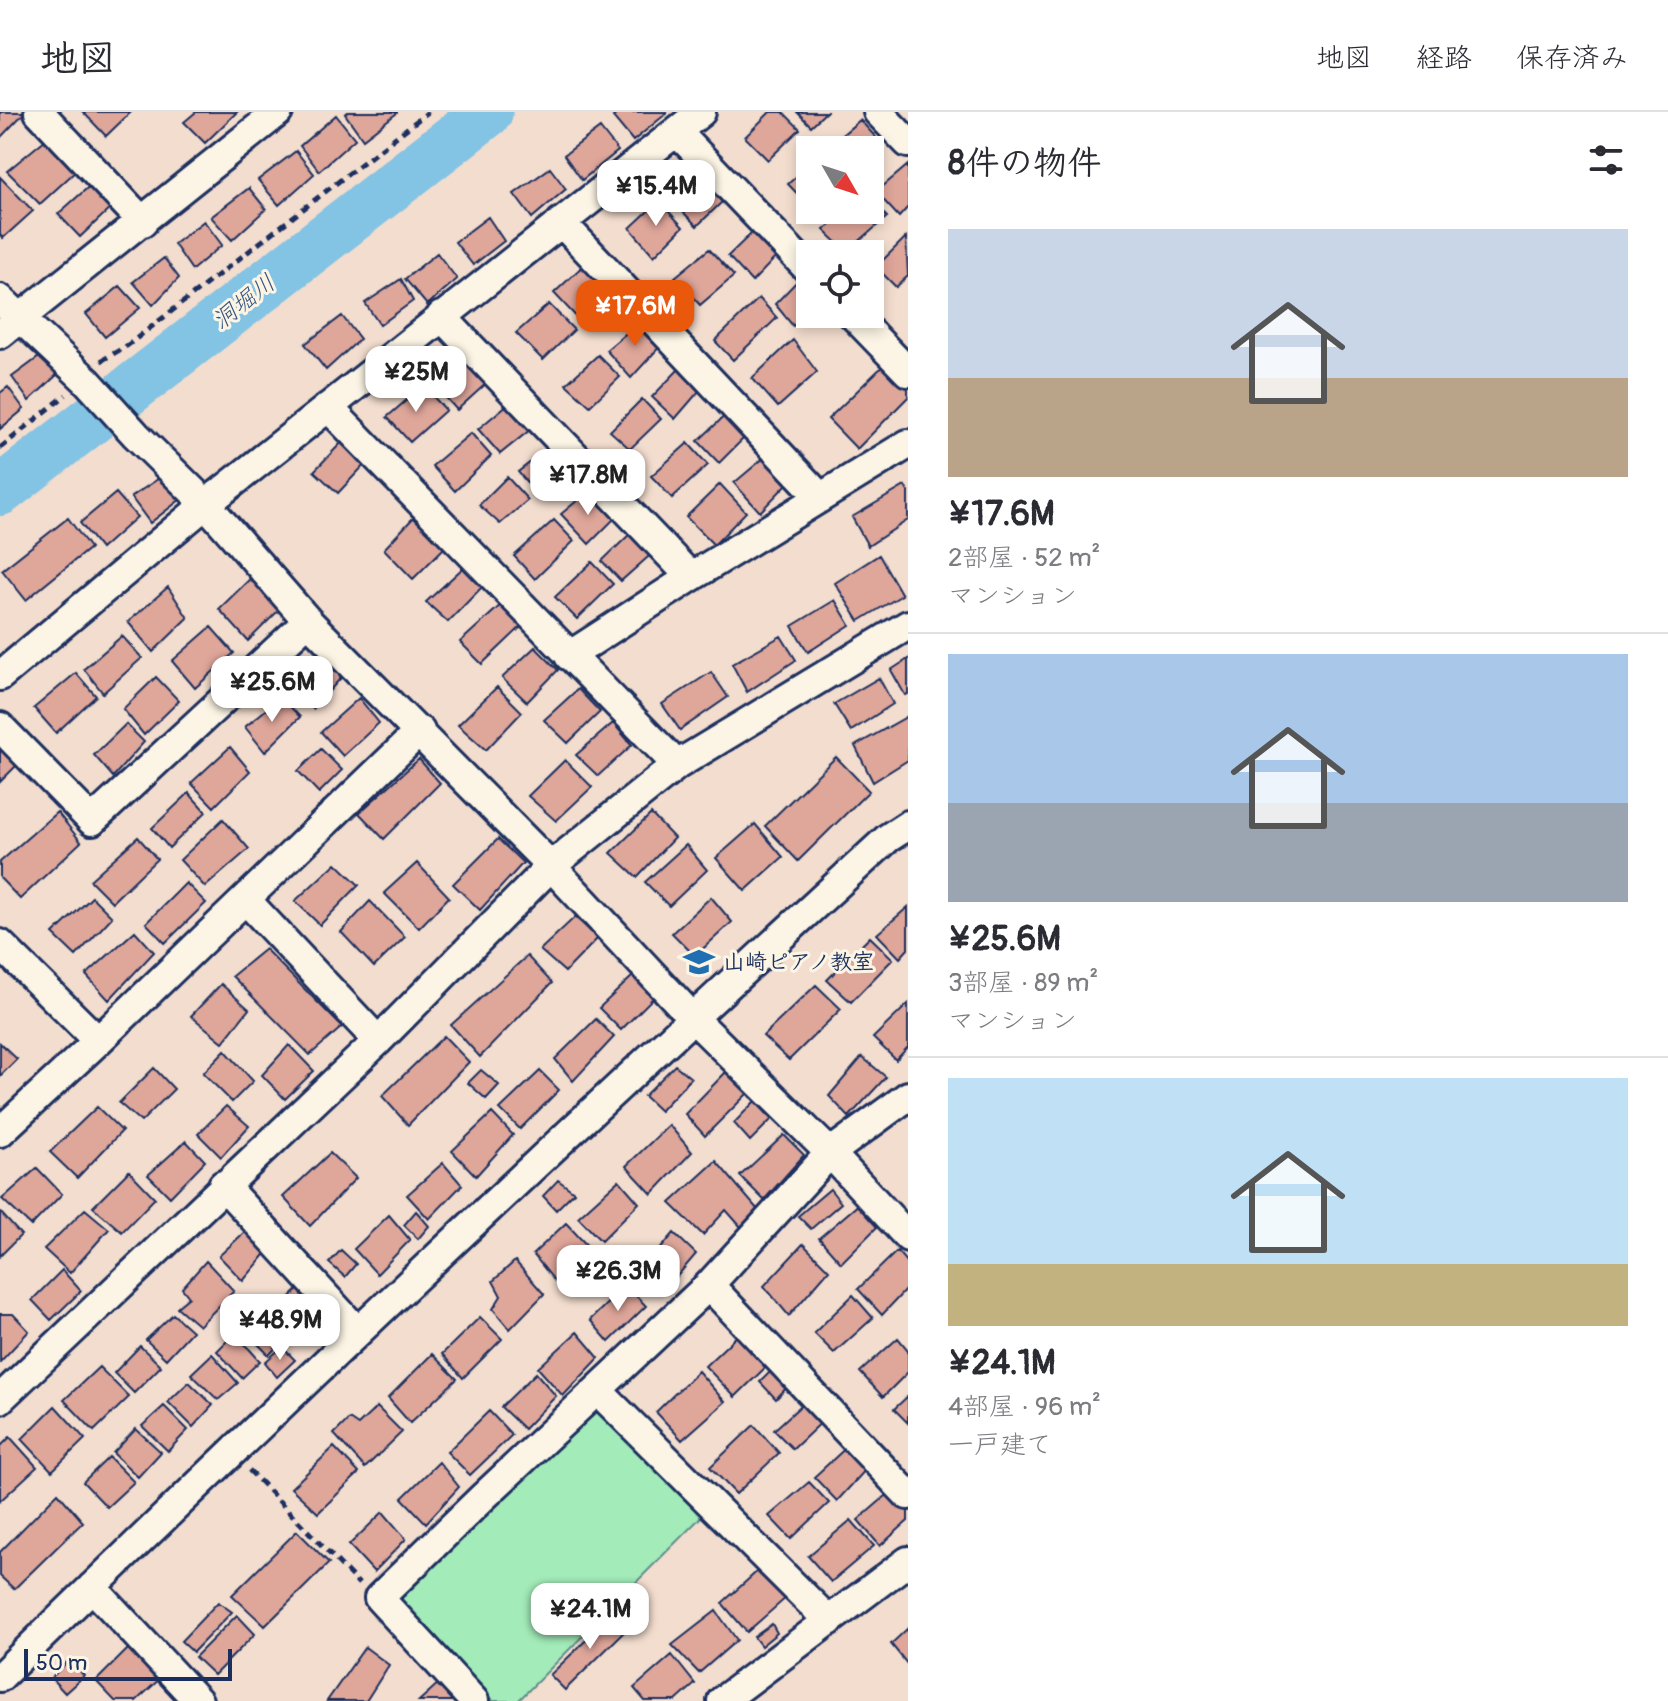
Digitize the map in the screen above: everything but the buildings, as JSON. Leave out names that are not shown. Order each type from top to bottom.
[{"type":"street","points":[[39,112],[143,222]]},
{"type":"street","points":[[0,676],[206,504],[701,112]]},
{"type":"street","points":[[878,112],[908,143]]},
{"type":"street","points":[[10,327],[143,222],[265,116]]},
{"type":"street","points":[[677,132],[796,256]]},
{"type":"street","points":[[561,222],[820,497]]},
{"type":"street","points":[[0,299],[10,327],[84,378],[206,504],[308,621],[420,731],[692,1017],[830,1153],[908,1237]]},
{"type":"street","points":[[441,316],[691,577]]},
{"type":"street","points":[[866,328],[908,372]]},
{"type":"street","points":[[328,407],[677,765]]},
{"type":"street","points":[[569,656],[908,444]]},
{"type":"street","points":[[0,727],[92,821],[308,621]]},
{"type":"street","points":[[0,1399],[378,1041],[551,866],[677,765],[908,625]]},
{"type":"street","points":[[0,1132],[420,731]]},
{"type":"street","points":[[0,1677],[358,1332],[692,1017],[888,838],[908,825]]},
{"type":"street","points":[[246,900],[378,1041]]},
{"type":"street","points":[[0,944],[98,1041]]},
{"type":"street","points":[[474,1701],[379,1598],[709,1285],[830,1153],[908,1096]]},
{"type":"street","points":[[223,1185],[358,1332]]},
{"type":"street","points":[[709,1285],[908,1495]]},
{"type":"street","points":[[598,1391],[829,1621]]},
{"type":"street","points":[[722,1701],[908,1561]]},
{"type":"street","points":[[92,1587],[198,1701]]},
{"type":"path","points":[[0,448],[69,392],[109,354],[128,345],[428,112]]},
{"type":"path","points":[[247,1468],[364,1589],[379,1598]]},
{"type":"green space","points":[[601,1403],[708,1510],[518,1701],[493,1701],[396,1598]]},
{"type":"waterway","name":"洞堀川","points":[[0,491],[488,112]]},
{"type":"place","name":"山崎ピアノ教室","points":[[699,962]]}]
